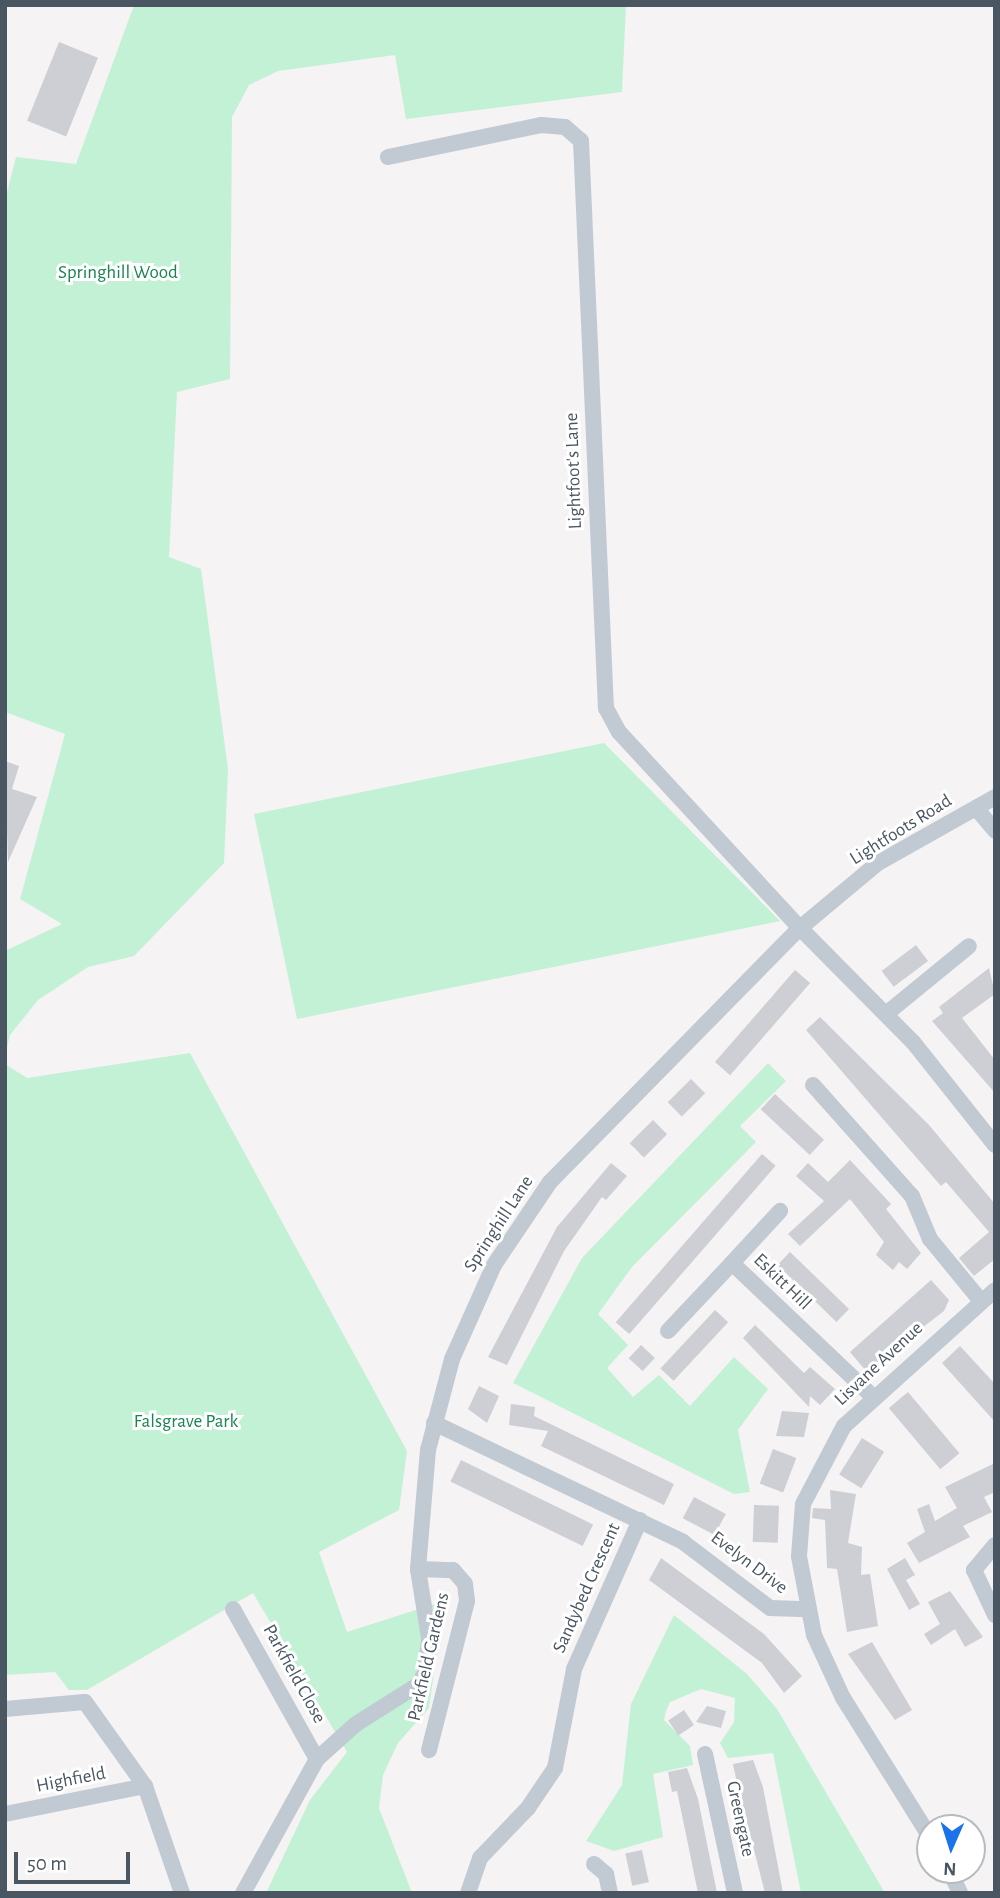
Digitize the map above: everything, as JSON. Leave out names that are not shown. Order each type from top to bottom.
[{"type":"street","name":"Lightfoot's Lane","points":[[388,157],[541,125],[565,127],[581,141],[606,708],[619,732],[800,928]]},
{"type":"street","name":"Lightfoots Road","points":[[800,928],[878,863],[995,797]]},
{"type":"street","points":[[976,808],[995,831]]},
{"type":"street","points":[[800,928],[886,1014],[993,1138]]},
{"type":"street","name":"Springhill Lane","points":[[243,1893],[317,1759],[356,1724],[418,1685],[425,1673],[429,1638],[418,1569],[434,1423],[474,1306],[550,1182],[800,928]]},
{"type":"street","points":[[886,1014],[969,946]]},
{"type":"street","points":[[813,1086],[850,1138],[912,1196],[930,1239],[981,1301]]},
{"type":"street","points":[[732,1263],[780,1211]]},
{"type":"street","name":"Eskitt Hill","points":[[668,1331],[732,1263],[872,1396]]},
{"type":"street","name":"Lisvane Avenue","points":[[807,1609],[799,1556],[803,1504],[844,1426],[872,1396],[995,1290]]},
{"type":"street","name":"Evelyn Drive","points":[[434,1423],[640,1521],[713,1561],[770,1608],[807,1609],[831,1675],[916,1814]]},
{"type":"street","name":"Sandybed Crescent","points":[[468,1893],[480,1858],[528,1808],[555,1768],[574,1669],[640,1521]]},
{"type":"street","points":[[995,1545],[974,1570],[995,1615]]},
{"type":"street","name":"Parkfield Gardens","points":[[418,1569],[453,1570],[465,1584],[467,1601],[429,1750]]},
{"type":"street","name":"Parkfield Close","points":[[233,1609],[317,1759]]},
{"type":"street","points":[[5,1709],[85,1702],[145,1786],[182,1893]]},
{"type":"street","name":"Greengate","points":[[705,1754],[735,1893]]},
{"type":"street","name":"Highfield","points":[[5,1814],[145,1786]]},
{"type":"street","points":[[594,1864],[606,1874],[610,1893]]},
{"type":"green space","name":"Springhill Wood","points":[[134,5],[626,5],[622,92],[406,119],[395,55],[278,71],[249,85],[232,117],[230,379],[177,392],[169,557],[201,569],[228,769],[224,863],[134,956],[88,967],[38,1000],[10,1035],[5,1055],[5,951],[62,924],[20,899],[65,734],[5,712],[5,200],[16,157],[76,164]]},
{"type":"green space","points":[[604,743],[780,921],[297,1019],[254,814]]},
{"type":"green space","name":"Falsgrave Park","points":[[190,1053],[407,1451],[399,1510],[319,1552],[347,1632],[444,1601],[429,1708],[398,1743],[383,1775],[379,1808],[412,1893],[266,1893],[310,1800],[347,1752],[253,1593],[87,1690],[69,1690],[55,1672],[5,1675],[5,1064],[27,1078]]},
{"type":"green space","points":[[768,1063],[786,1081],[740,1126],[756,1142],[632,1267],[598,1314],[628,1345],[607,1368],[633,1397],[659,1375],[690,1406],[734,1357],[768,1389],[738,1430],[750,1492],[734,1494],[513,1383],[582,1258]]},
{"type":"green space","points":[[674,1615],[747,1674],[777,1709],[885,1893],[801,1893],[773,1753],[728,1758],[720,1743],[734,1722],[735,1698],[701,1689],[670,1702],[666,1711],[664,1720],[690,1746],[693,1765],[653,1774],[663,1837],[614,1851],[586,1841],[622,1785],[631,1704]]},
{"type":"building","points":[[59,42],[98,58],[66,137],[27,121]]},
{"type":"building","points":[[5,761],[19,766],[12,789],[37,797],[8,862]]},
{"type":"building","points":[[916,945],[928,961],[894,987],[882,971]]},
{"type":"building","points":[[989,968],[995,994],[962,1018],[995,1060],[995,1093],[932,1021],[943,1013],[939,1007]]},
{"type":"building","points":[[795,970],[810,983],[730,1075],[715,1062]]},
{"type":"building","points":[[820,1017],[929,1125],[995,1204],[995,1259],[974,1276],[959,1258],[989,1232],[946,1182],[941,1186],[806,1030]]},
{"type":"building","points":[[691,1079],[705,1093],[682,1116],[668,1102]]},
{"type":"building","points":[[775,1094],[824,1140],[810,1155],[761,1109]]},
{"type":"building","points":[[653,1120],[667,1134],[644,1157],[630,1143]]},
{"type":"building","points":[[762,1154],[776,1166],[629,1334],[616,1322]]},
{"type":"building","points":[[850,1160],[891,1204],[886,1209],[921,1253],[907,1269],[899,1262],[893,1270],[876,1255],[884,1242],[850,1199],[800,1246],[788,1234],[824,1201],[796,1176],[808,1163],[828,1182]]},
{"type":"building","points":[[611,1163],[627,1176],[606,1200],[602,1197],[564,1251],[507,1365],[488,1357],[557,1227]]},
{"type":"building","points":[[790,1252],[849,1309],[836,1322],[777,1265]]},
{"type":"building","points":[[931,1280],[949,1300],[944,1311],[866,1371],[850,1352]]},
{"type":"building","points":[[715,1310],[728,1322],[674,1381],[660,1369]]},
{"type":"building","points":[[755,1325],[804,1373],[810,1367],[835,1389],[820,1405],[810,1396],[809,1407],[743,1338]]},
{"type":"building","points":[[641,1345],[655,1358],[643,1371],[629,1358]]},
{"type":"building","points":[[960,1346],[995,1384],[995,1422],[942,1363]]},
{"type":"building","points":[[479,1386],[499,1396],[487,1423],[468,1409]]},
{"type":"building","points":[[908,1392],[959,1453],[940,1469],[889,1408]]},
{"type":"building","points":[[511,1404],[535,1407],[534,1416],[674,1484],[664,1505],[541,1446],[548,1431],[509,1425]]},
{"type":"building","points":[[782,1411],[809,1413],[804,1437],[776,1436]]},
{"type":"building","points":[[862,1438],[884,1452],[861,1488],[839,1474]]},
{"type":"building","points":[[773,1449],[796,1458],[783,1493],[760,1484]]},
{"type":"building","points":[[461,1460],[593,1524],[583,1546],[450,1482]]},
{"type":"building","points":[[995,1463],[995,1492],[984,1497],[992,1512],[963,1526],[970,1537],[919,1563],[907,1543],[925,1532],[917,1509],[929,1504],[935,1521],[957,1508],[945,1487]]},
{"type":"building","points":[[830,1490],[856,1494],[848,1543],[862,1547],[861,1575],[870,1574],[878,1626],[847,1632],[837,1569],[827,1568],[825,1520],[812,1518],[813,1508],[831,1509]]},
{"type":"building","points":[[694,1497],[726,1514],[715,1535],[683,1518]]},
{"type":"building","points":[[754,1505],[779,1506],[778,1543],[753,1542]]},
{"type":"building","points":[[661,1558],[764,1634],[802,1676],[784,1693],[762,1663],[649,1580]]},
{"type":"building","points":[[905,1558],[915,1575],[906,1580],[920,1604],[909,1610],[887,1569]]},
{"type":"building","points":[[950,1591],[983,1637],[965,1647],[955,1629],[931,1645],[924,1634],[940,1624],[928,1602]]},
{"type":"building","points":[[872,1642],[912,1710],[895,1720],[848,1654]]},
{"type":"building","points":[[707,1706],[726,1711],[721,1728],[696,1722]]},
{"type":"building","points":[[684,1710],[694,1725],[678,1736],[668,1721]]},
{"type":"building","points":[[753,1760],[763,1787],[783,1893],[765,1893],[737,1783],[733,1764]]},
{"type":"building","points":[[687,1768],[698,1799],[717,1893],[698,1893],[677,1791],[672,1792],[668,1772]]},
{"type":"building","points":[[642,1850],[649,1882],[632,1886],[625,1854]]}]
